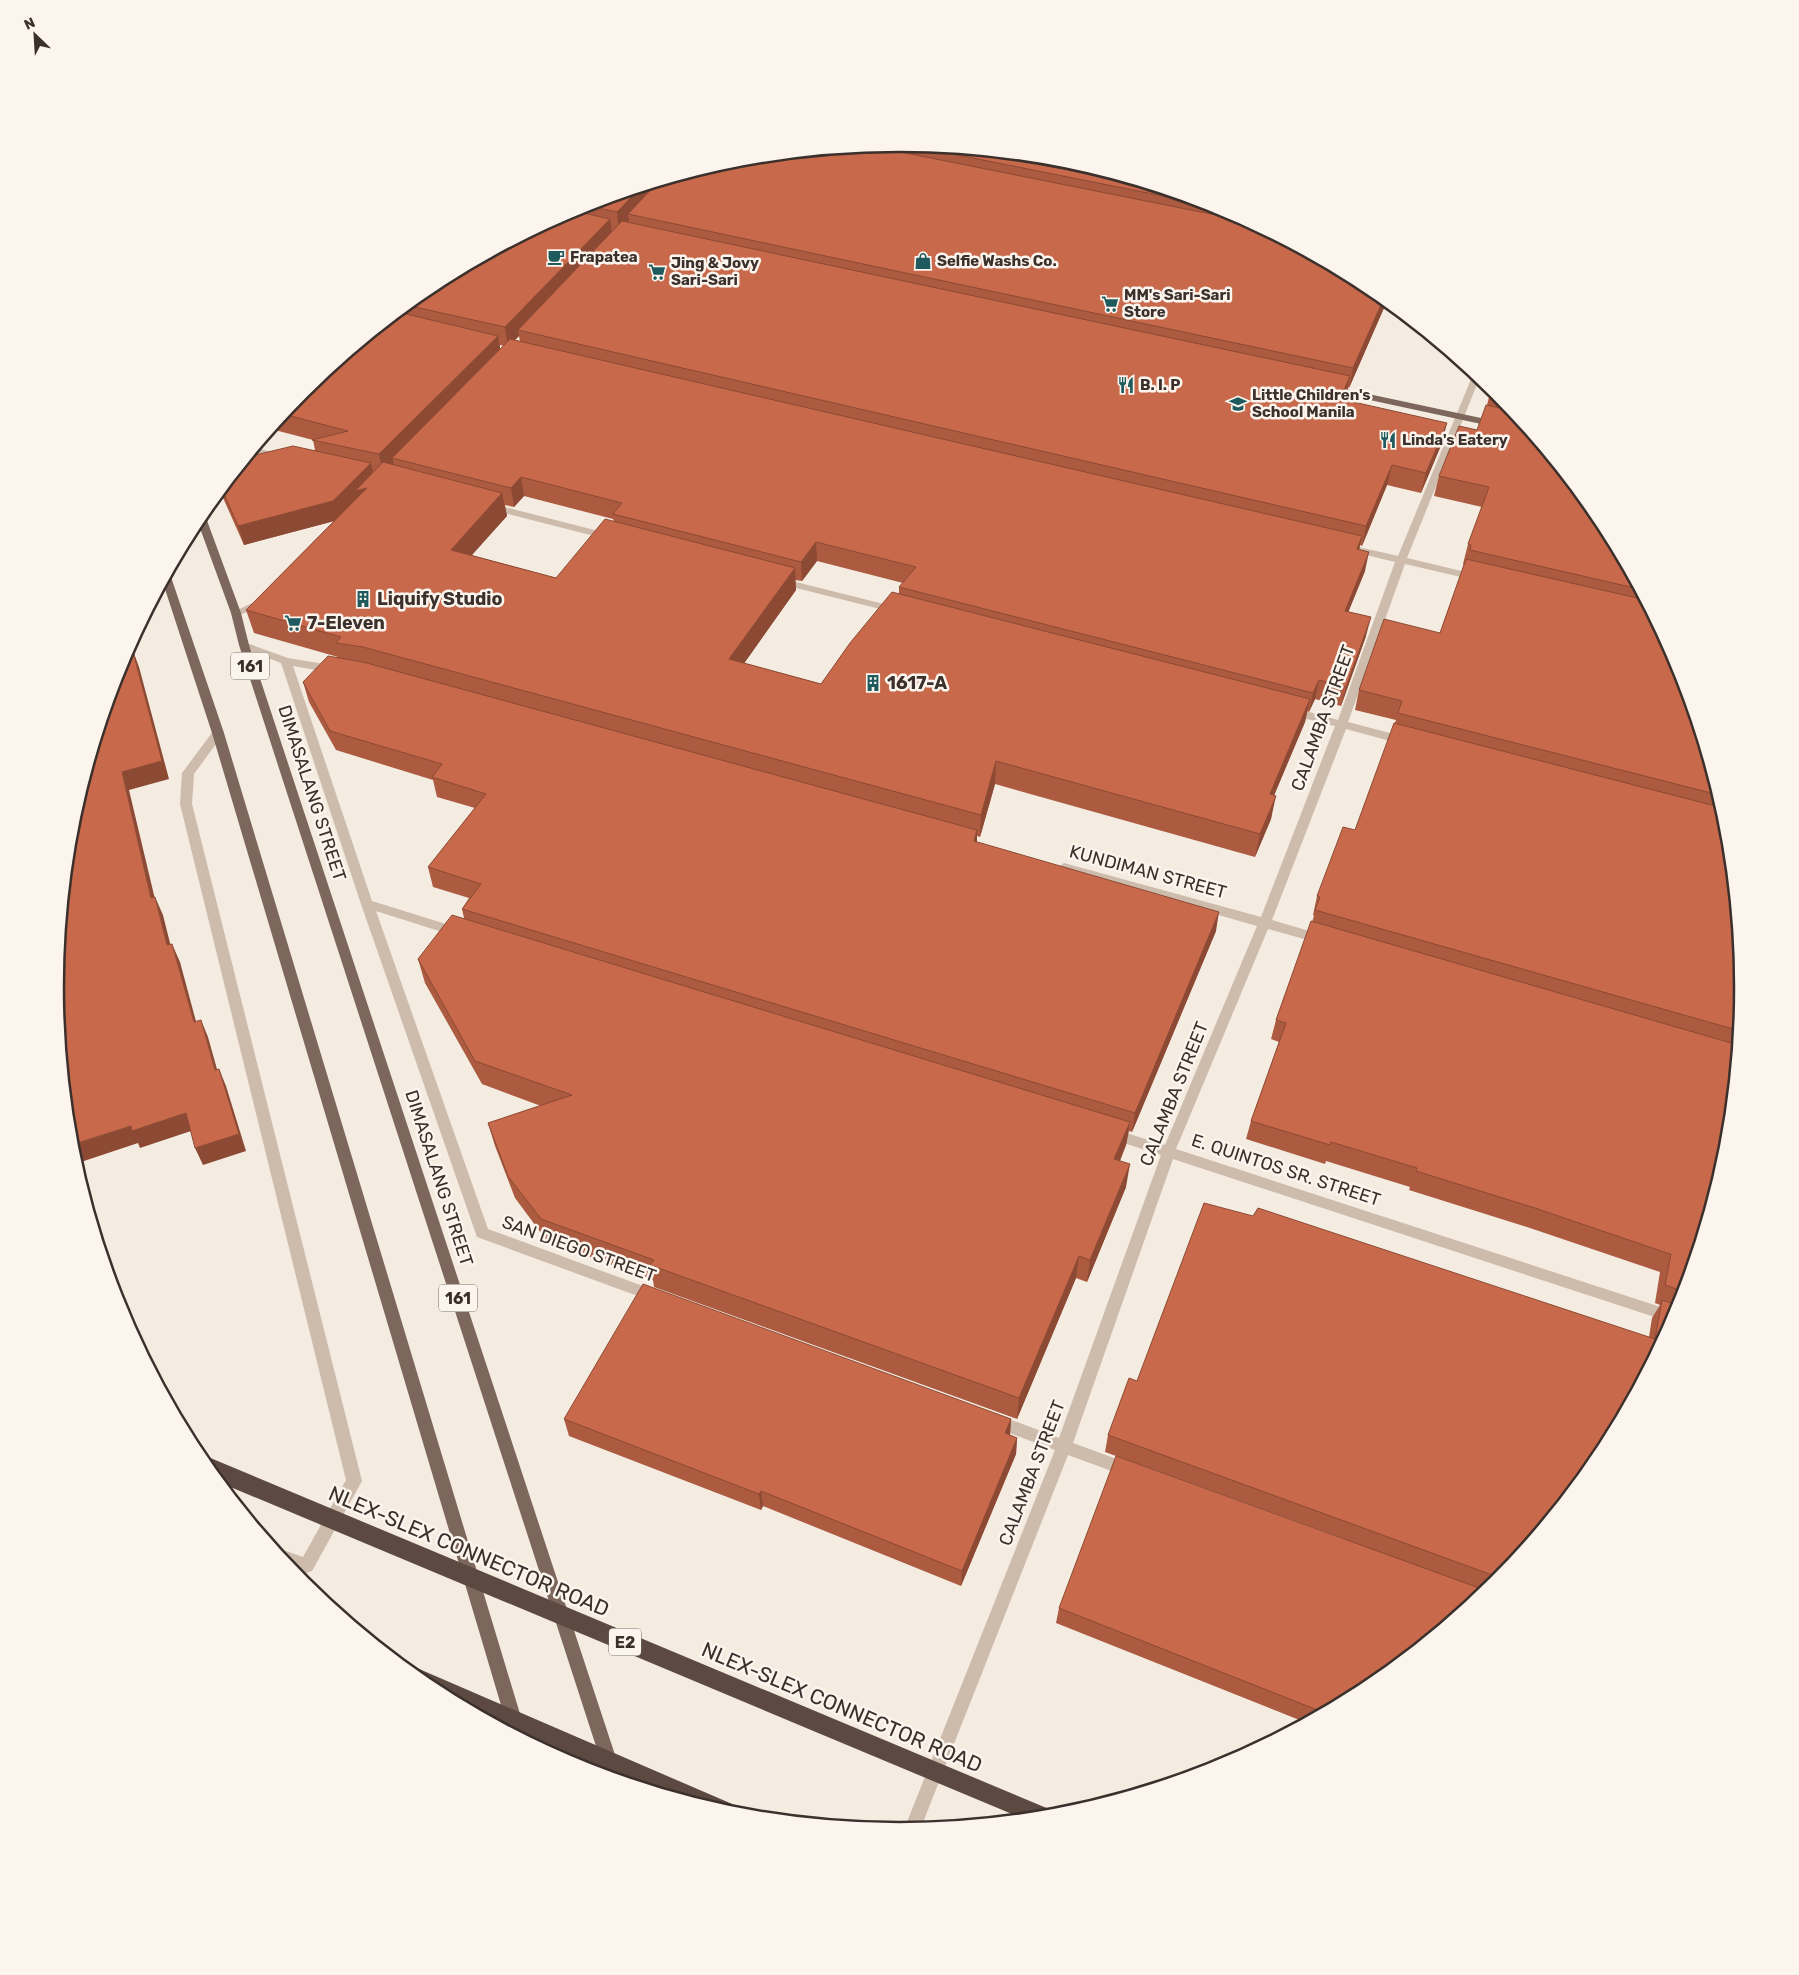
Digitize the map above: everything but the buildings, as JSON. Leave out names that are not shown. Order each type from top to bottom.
[{"type":"highway","name":"NLEX-SLEX CONNECTOR ROAD","points":[[219,1472],[1032,1812]]},
{"type":"highway","points":[[458,1696],[692,1797]]},
{"type":"main road","points":[[1324,387],[1504,426]]},
{"type":"main road","name":"DIMASALANG STREET","points":[[204,525],[236,613],[244,645],[612,1772]]},
{"type":"main road","points":[[168,584],[218,733],[517,1730]]},
{"type":"street","name":"CALAMBA STREET","points":[[914,1822],[1064,1446],[1169,1151],[1265,922],[1342,724],[1401,560],[1474,381]]},
{"type":"street","points":[[259,451],[291,459]]},
{"type":"street","points":[[474,502],[618,539]]},
{"type":"street","points":[[1343,546],[1486,580]]},
{"type":"street","points":[[773,579],[908,613]]},
{"type":"street","points":[[236,613],[270,596]]},
{"type":"street","points":[[244,645],[286,661],[343,671]]},
{"type":"street","name":"DIMASALANG STREET","points":[[286,661],[367,904],[482,1233]]},
{"type":"street","points":[[1284,710],[1419,744]]},
{"type":"street","points":[[218,733],[188,773],[186,804],[354,1482],[306,1566],[292,1560]]},
{"type":"street","name":"KUNDIMAN STREET","points":[[1053,864],[1331,941]]},
{"type":"street","points":[[367,904],[472,936]]},
{"type":"street","name":"E. QUINTOS SR. STREET","points":[[1102,1130],[1668,1315]]},
{"type":"street","name":"SAN DIEGO STREET","points":[[482,1233],[670,1302]]},
{"type":"street","points":[[980,1415],[1138,1473]]},
{"type":"place","name":"Frapatea","points":[[556,257]]},
{"type":"place","name":"Selfie Washs Co.","points":[[923,261]]},
{"type":"place","name":"Jing & Jovy Sari-Sari","points":[[657,272]]},
{"type":"place","name":"MM's Sari-Sari Store","points":[[1110,304]]},
{"type":"place","name":"B. I. P","points":[[1126,385]]},
{"type":"place","name":"Little Children's School Manila","points":[[1238,404]]},
{"type":"place","name":"Linda's Eatery","points":[[1388,440]]},
{"type":"place","name":"Liquify Studio","points":[[363,599]]},
{"type":"place","name":"7-Eleven","points":[[293,623]]},
{"type":"place","name":"1617-A","points":[[873,683]]}]
